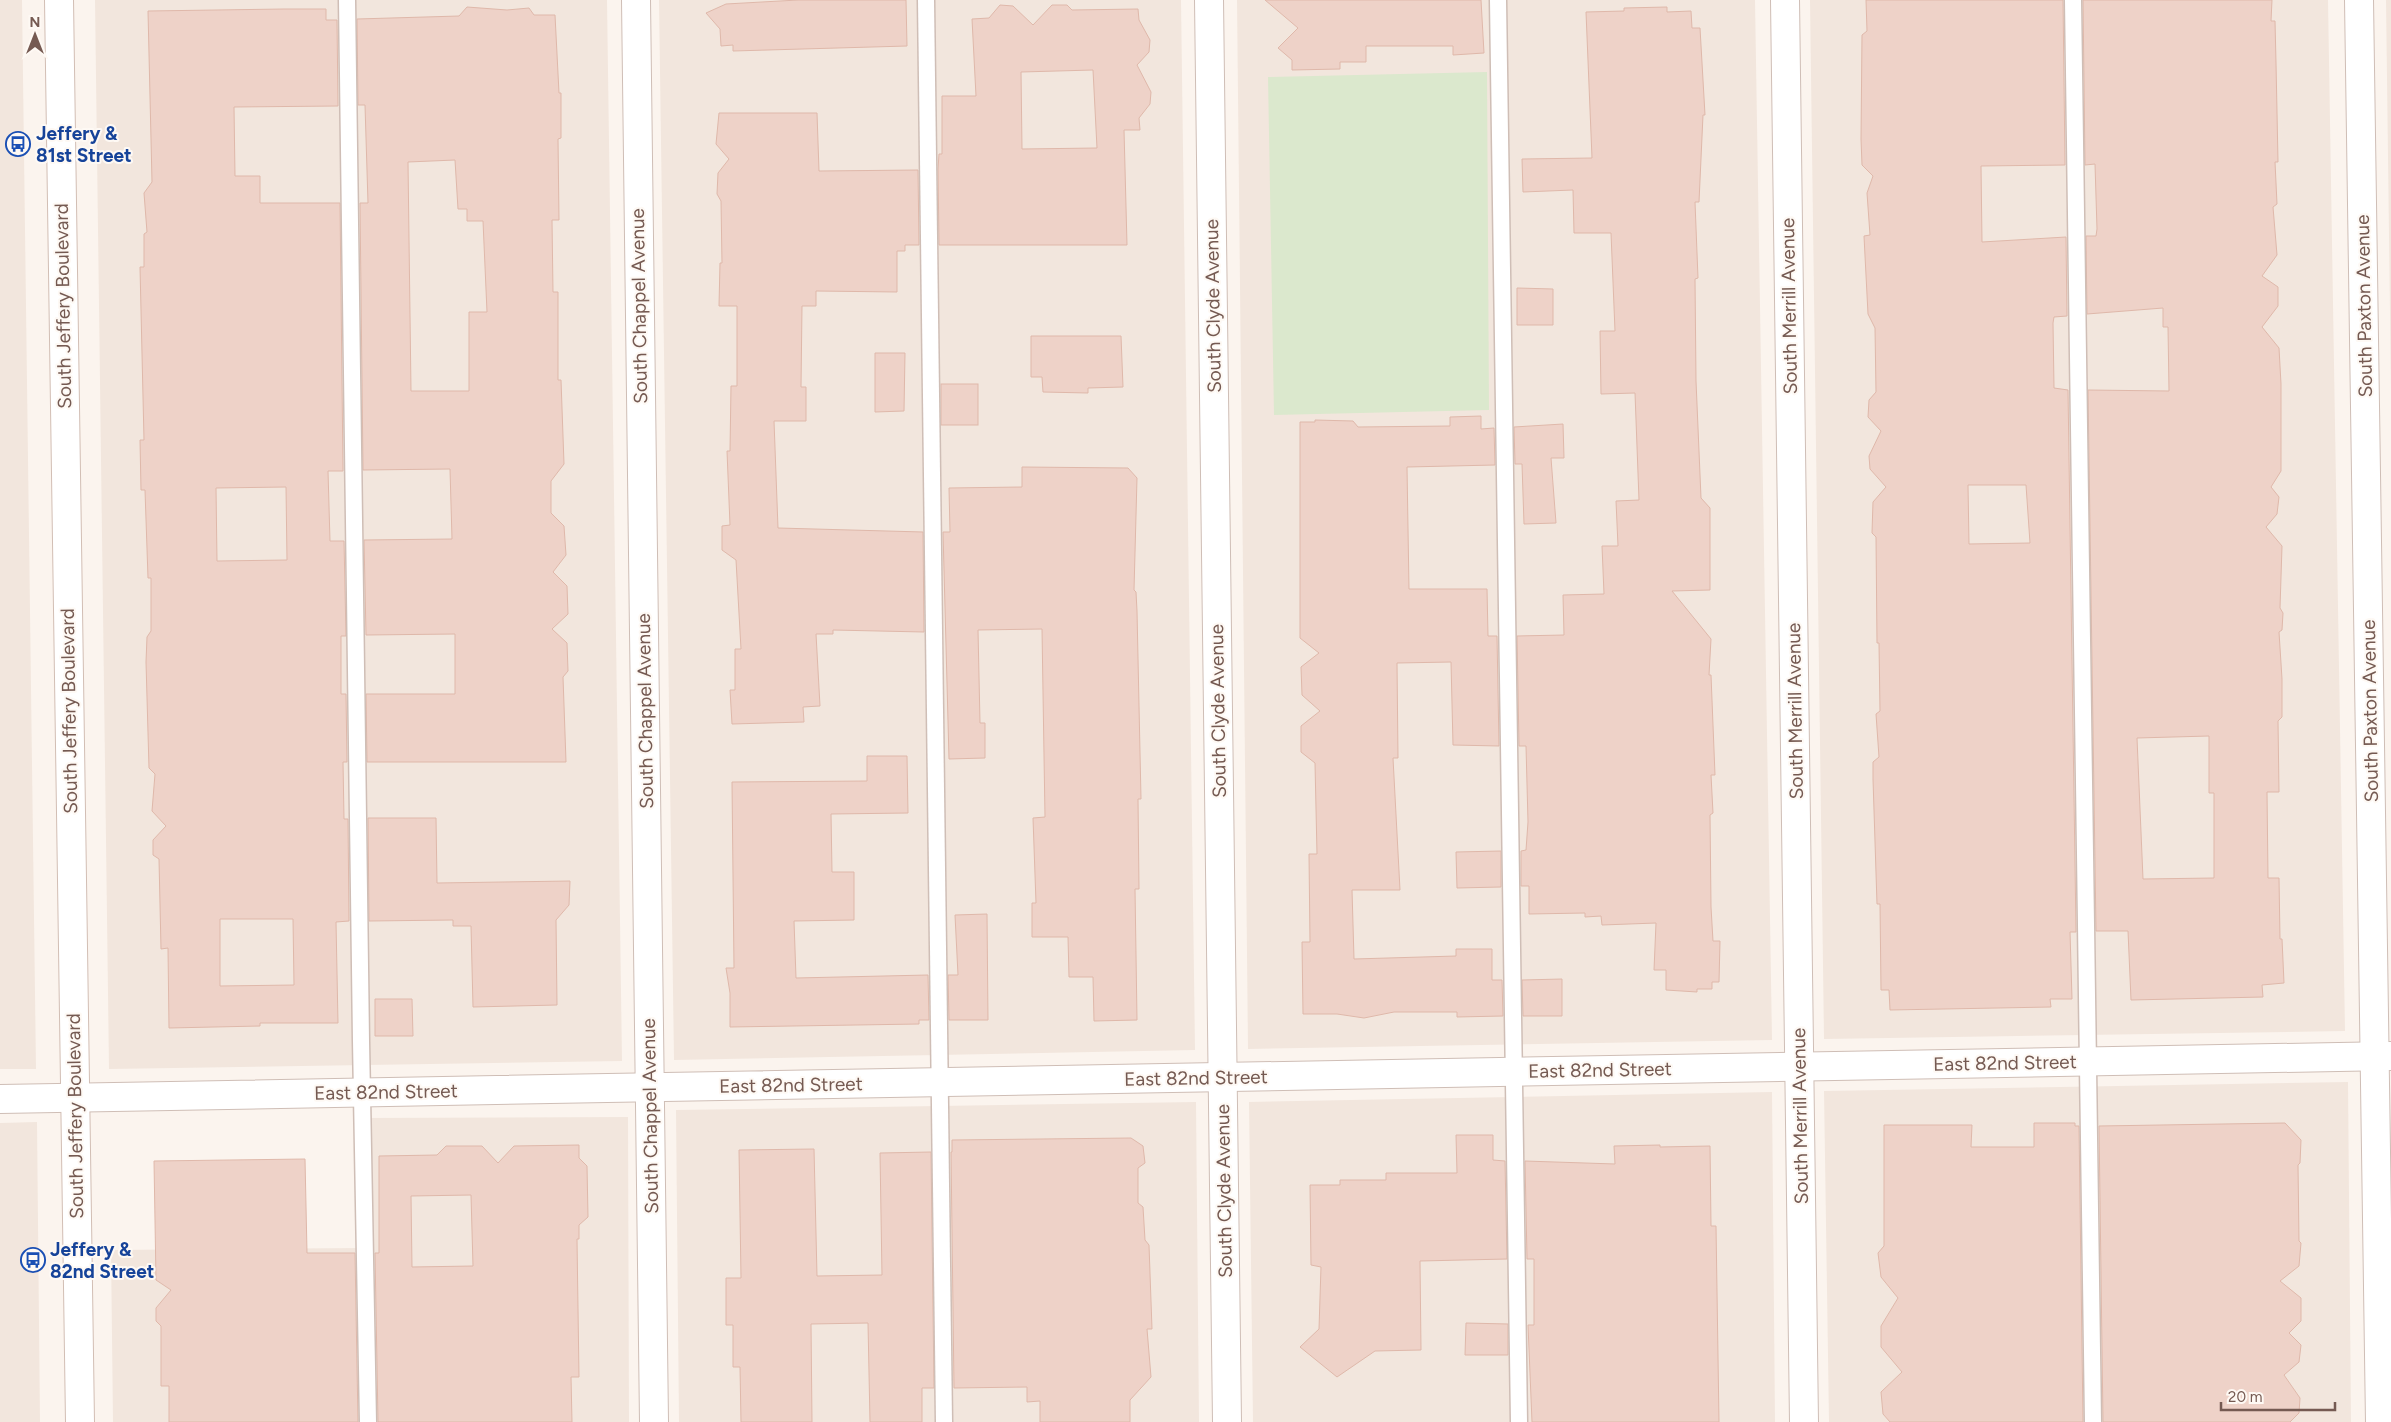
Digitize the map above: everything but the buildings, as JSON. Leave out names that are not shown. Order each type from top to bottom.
[{"type":"street","name":"South Jeffery Boulevard","points":[[59,0],[80,1422]]},
{"type":"street","name":"South Chappel Avenue","points":[[636,0],[654,1422]]},
{"type":"street","name":"South Clyde Avenue","points":[[1208,0],[1227,1422]]},
{"type":"street","name":"South Merrill Avenue","points":[[1785,0],[1804,1422]]},
{"type":"street","name":"South Paxton Avenue","points":[[2359,0],[2383,1056],[2380,1422]]},
{"type":"street","name":"East 82nd Street","points":[[0,1099],[2383,1056]]},
{"type":"lane","points":[[348,0],[368,1422]]},
{"type":"lane","points":[[926,0],[944,1422]]},
{"type":"lane","points":[[1498,0],[1519,1422]]},
{"type":"lane","points":[[2073,0],[2094,1422]]},
{"type":"shaded area","points":[[0,0],[22,0],[36,1069],[0,1069]]},
{"type":"shaded area","points":[[95,0],[607,0],[622,1061],[109,1069]]},
{"type":"shaded area","points":[[659,0],[1181,0],[1195,1050],[674,1060]]},
{"type":"shaded area","points":[[1237,0],[1755,0],[1772,1040],[1248,1049]]},
{"type":"shaded area","points":[[1810,0],[2328,0],[2345,1031],[1824,1039]]},
{"type":"shaded area","points":[[2386,0],[2391,0],[2391,391]]},
{"type":"shaded area","points":[[2348,1082],[2351,1422],[1829,1422],[1824,1091]]},
{"type":"shaded area","points":[[1772,1092],[1775,1422],[1253,1422],[1249,1102]]},
{"type":"shaded area","points":[[1196,1102],[1199,1422],[679,1422],[676,1110]]},
{"type":"shaded area","points":[[628,1117],[629,1422],[113,1422],[111,1250],[364,1248],[362,1118]]},
{"type":"shaded area","points":[[37,1122],[40,1422],[0,1422],[0,1123]]},
{"type":"green space","points":[[1487,72],[1489,410],[1274,415],[1268,77]]},
{"type":"place","name":"Jeffery & 81st Street","points":[[18,144]]},
{"type":"place","name":"Jeffery & 82nd Street","points":[[33,1260]]}]
